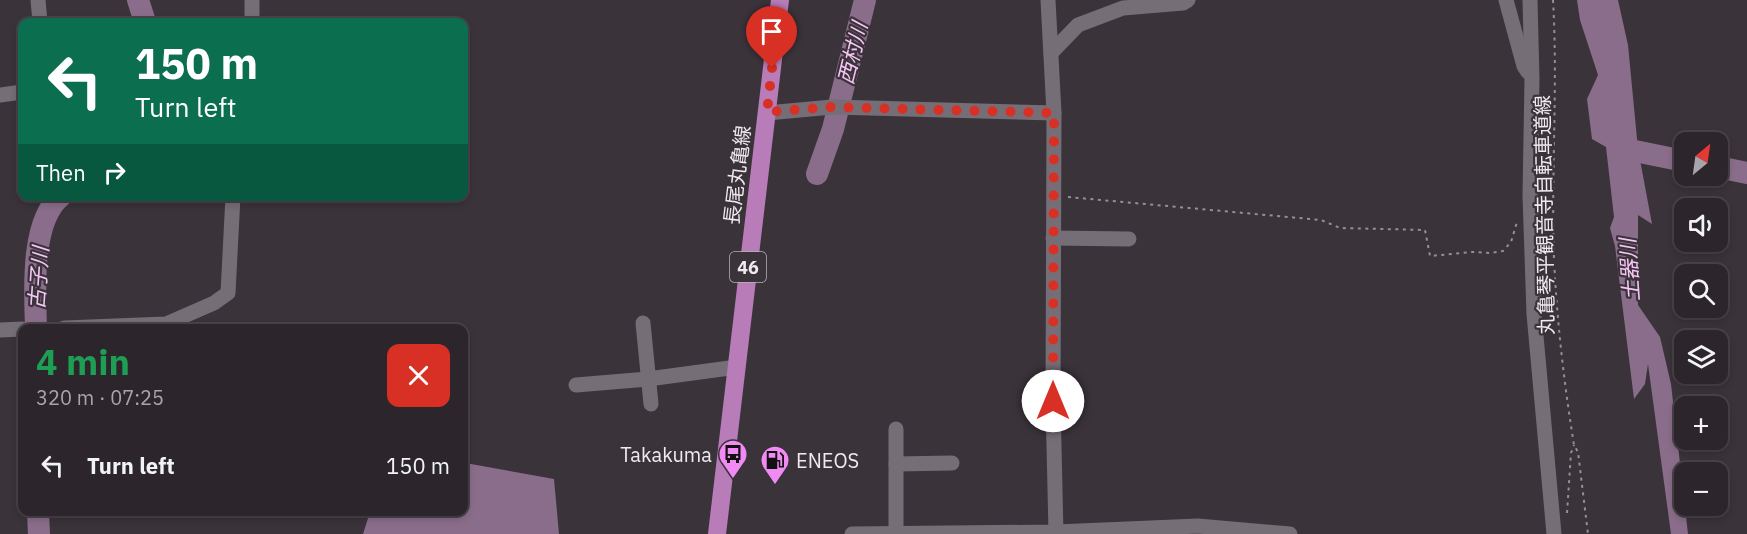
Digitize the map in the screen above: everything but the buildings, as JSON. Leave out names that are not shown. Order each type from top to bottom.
[{"type":"main road","name":"長尾丸亀線","points":[[717,534],[780,0]]},
{"type":"street","points":[[38,0],[40,18]]},
{"type":"street","points":[[252,0],[252,18]]},
{"type":"street","points":[[1048,0],[1054,113],[1053,401],[1056,533]]},
{"type":"street","points":[[1051,53],[1078,25],[1123,8],[1184,3],[1188,0]]},
{"type":"street","points":[[1506,0],[1524,66],[1532,79]]},
{"type":"street","points":[[1530,0],[1532,79],[1530,196],[1534,314],[1554,534]]},
{"type":"street","points":[[0,94],[18,92]]},
{"type":"street","points":[[767,112],[850,107],[1054,113]]},
{"type":"street","points":[[166,324],[214,303],[228,293],[233,201]]},
{"type":"street","points":[[1053,238],[1129,239]]},
{"type":"street","points":[[644,323],[651,404]]},
{"type":"street","points":[[0,330],[18,329]]},
{"type":"street","points":[[576,386],[737,367]]},
{"type":"street","points":[[896,429],[896,534]]},
{"type":"street","points":[[896,464],[952,463]]},
{"type":"street","points":[[852,534],[1056,533],[1198,526],[1290,534]]},
{"type":"path","name":"丸亀琴平観音寺自転車道線","points":[[1553,0],[1556,43],[1554,260],[1562,367],[1574,445],[1578,452],[1588,534]]},
{"type":"path","points":[[1053,196],[1321,220],[1340,228],[1425,230],[1430,256],[1503,251],[1511,242],[1518,219]]},
{"type":"path","points":[[1566,518],[1571,453],[1574,445]]},
{"type":"water","name":"土器川","points":[[1577,0],[1618,0],[1628,45],[1638,149],[1652,224],[1638,215],[1638,305],[1660,337],[1671,384],[1674,450],[1678,450],[1680,462],[1674,462],[1674,516],[1686,516],[1688,534],[1671,534],[1648,364],[1645,384],[1634,399],[1615,246],[1610,228],[1614,217],[1606,147],[1592,139],[1587,99],[1598,75],[1580,20]]},
{"type":"water","points":[[468,464],[554,479],[559,534],[363,534],[369,516],[468,516]]},
{"type":"waterway","name":"古子川","points":[[138,0],[144,18]]},
{"type":"waterway","name":"西村川","points":[[817,174],[833,129],[865,0]]},
{"type":"waterway","points":[[1625,149],[1674,159]]},
{"type":"waterway","points":[[1728,169],[1747,173]]},
{"type":"waterway","name":"古子川","points":[[36,324],[35,277],[39,240],[44,222],[56,201]]},
{"type":"waterway","name":"古子川","points":[[38,516],[39,534]]},
{"type":"place","name":"Takakuma","points":[[733,480]]},
{"type":"place","name":"ENEOS","points":[[775,486]]},
{"type":"route","points":[[772,68],[767,112],[832,107],[1054,113],[1053,401]]}]
